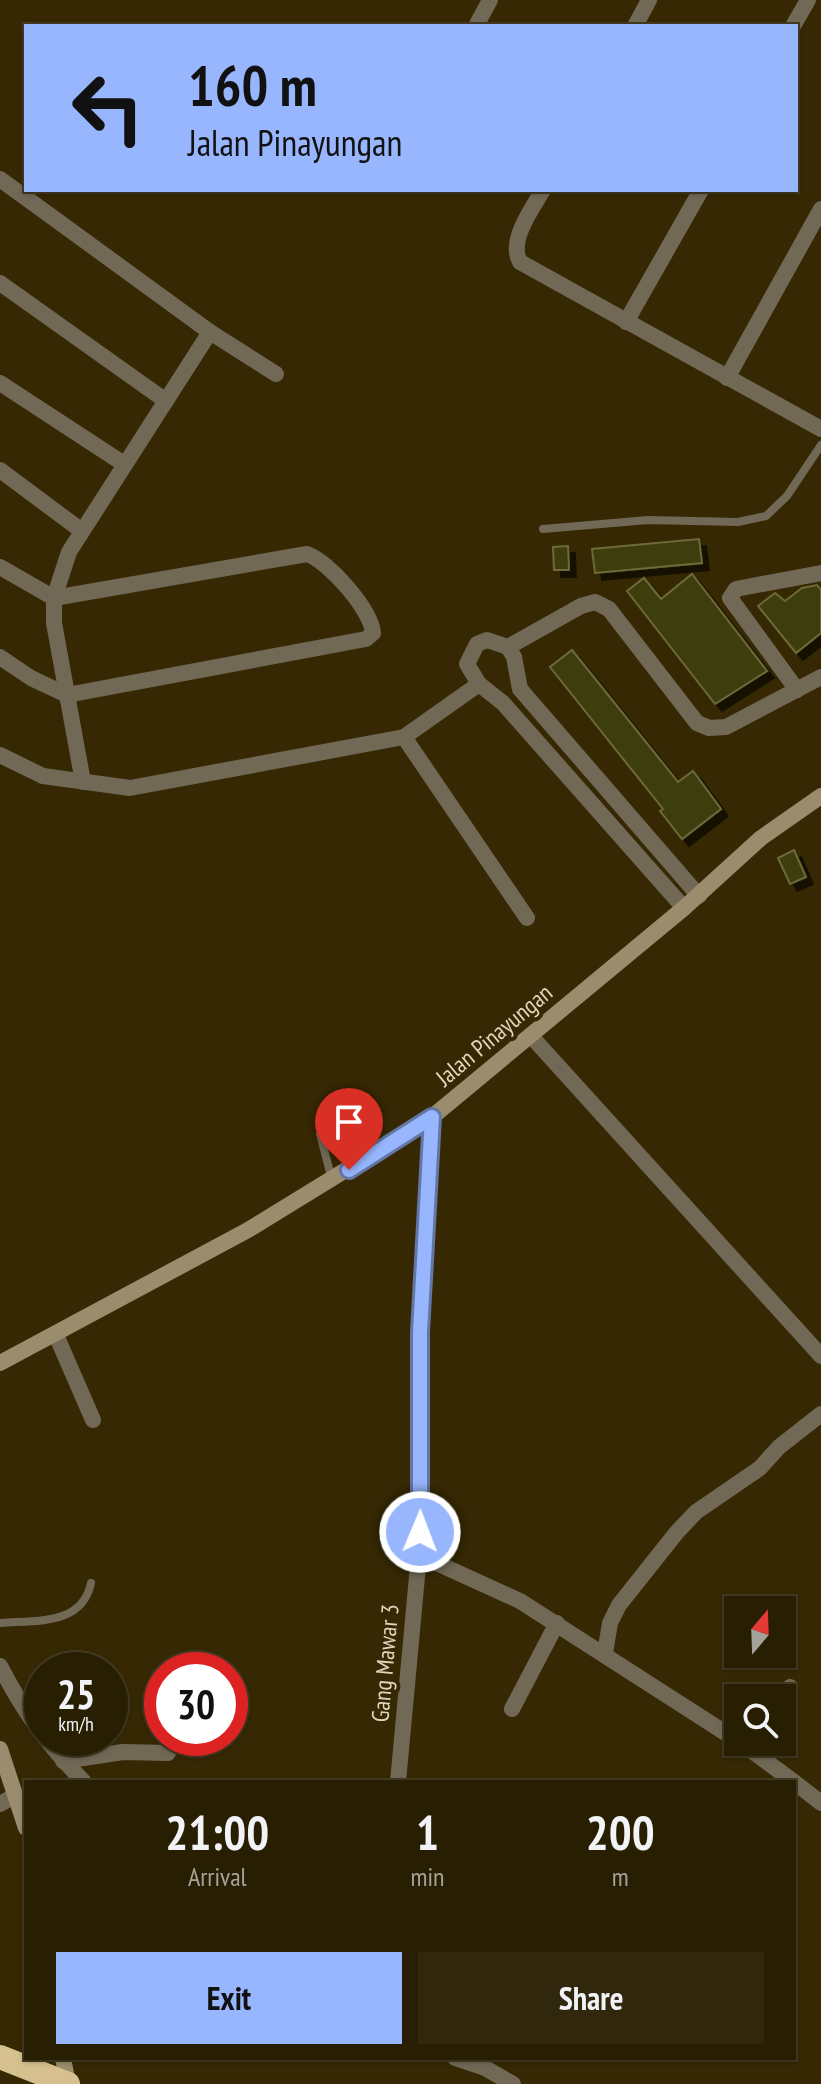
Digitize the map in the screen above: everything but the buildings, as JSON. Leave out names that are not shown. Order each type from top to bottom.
[{"type":"highway","points":[[0,2057],[68,2084]]},
{"type":"main road","name":"Jalan Pinayungan","points":[[0,1363],[332,1181],[432,1117],[699,896],[761,838],[821,796]]},
{"type":"main road","points":[[0,1749],[24,1821]]},
{"type":"main road","points":[[63,2060],[68,2084]]},
{"type":"street","points":[[477,24],[490,0]]},
{"type":"street","points":[[636,24],[649,0]]},
{"type":"street","points":[[794,24],[808,0]]},
{"type":"street","points":[[0,179],[210,332],[276,374]]},
{"type":"street","points":[[542,192],[525,221],[516,248],[517,258],[821,429]]},
{"type":"street","points":[[626,322],[700,192]]},
{"type":"street","points":[[727,378],[821,209]]},
{"type":"street","points":[[0,283],[166,401]]},
{"type":"street","points":[[83,782],[54,623],[54,598],[64,564],[82,531],[210,332]]},
{"type":"street","points":[[0,383],[124,464]]},
{"type":"street","points":[[0,470],[82,531]]},
{"type":"street","points":[[0,567],[54,598],[307,554],[323,559],[372,625],[373,633],[366,639],[67,695],[31,678],[0,657]]},
{"type":"street","points":[[797,690],[730,598],[736,589],[821,573]]},
{"type":"street","points":[[508,647],[581,606],[595,602],[609,609],[697,723],[709,728],[726,727],[821,677]]},
{"type":"street","points":[[684,908],[511,712],[479,684],[467,664],[470,653],[487,640],[508,647],[514,657],[520,689],[527,699],[699,896]]},
{"type":"street","points":[[0,755],[43,776],[130,788],[404,737],[479,684]]},
{"type":"street","points":[[511,712],[527,699]]},
{"type":"street","points":[[404,737],[527,918]]},
{"type":"street","points":[[531,1036],[821,1356]]},
{"type":"street","name":"Gang Mawar 3","points":[[398,1780],[419,1555],[420,1332],[432,1117]]},
{"type":"street","points":[[56,1335],[93,1420]]},
{"type":"street","points":[[605,1653],[610,1623],[619,1605],[677,1532],[696,1512],[760,1468],[779,1447],[821,1414]]},
{"type":"street","points":[[419,1555],[486,1585],[557,1623],[724,1731]]},
{"type":"street","points":[[512,1709],[557,1623]]},
{"type":"street","points":[[0,1666],[26,1717],[82,1780]]},
{"type":"street","points":[[63,1761],[123,1752],[144,1752]]},
{"type":"street","points":[[759,1756],[791,1780]]},
{"type":"street","points":[[796,1784],[821,1803]]},
{"type":"street","points":[[0,1804],[16,1795]]},
{"type":"street","points":[[461,2060],[485,2068],[513,2084]]},
{"type":"lane","points":[[543,529],[648,520],[738,522],[766,516],[787,496],[821,445]]},
{"type":"lane","points":[[332,1181],[320,1134],[329,1124],[345,1127],[366,1160]]},
{"type":"lane","points":[[0,1623],[55,1619],[71,1614],[85,1603],[91,1583]]},
{"type":"route","points":[[349,1170],[432,1117],[420,1332],[420,1532]]}]
